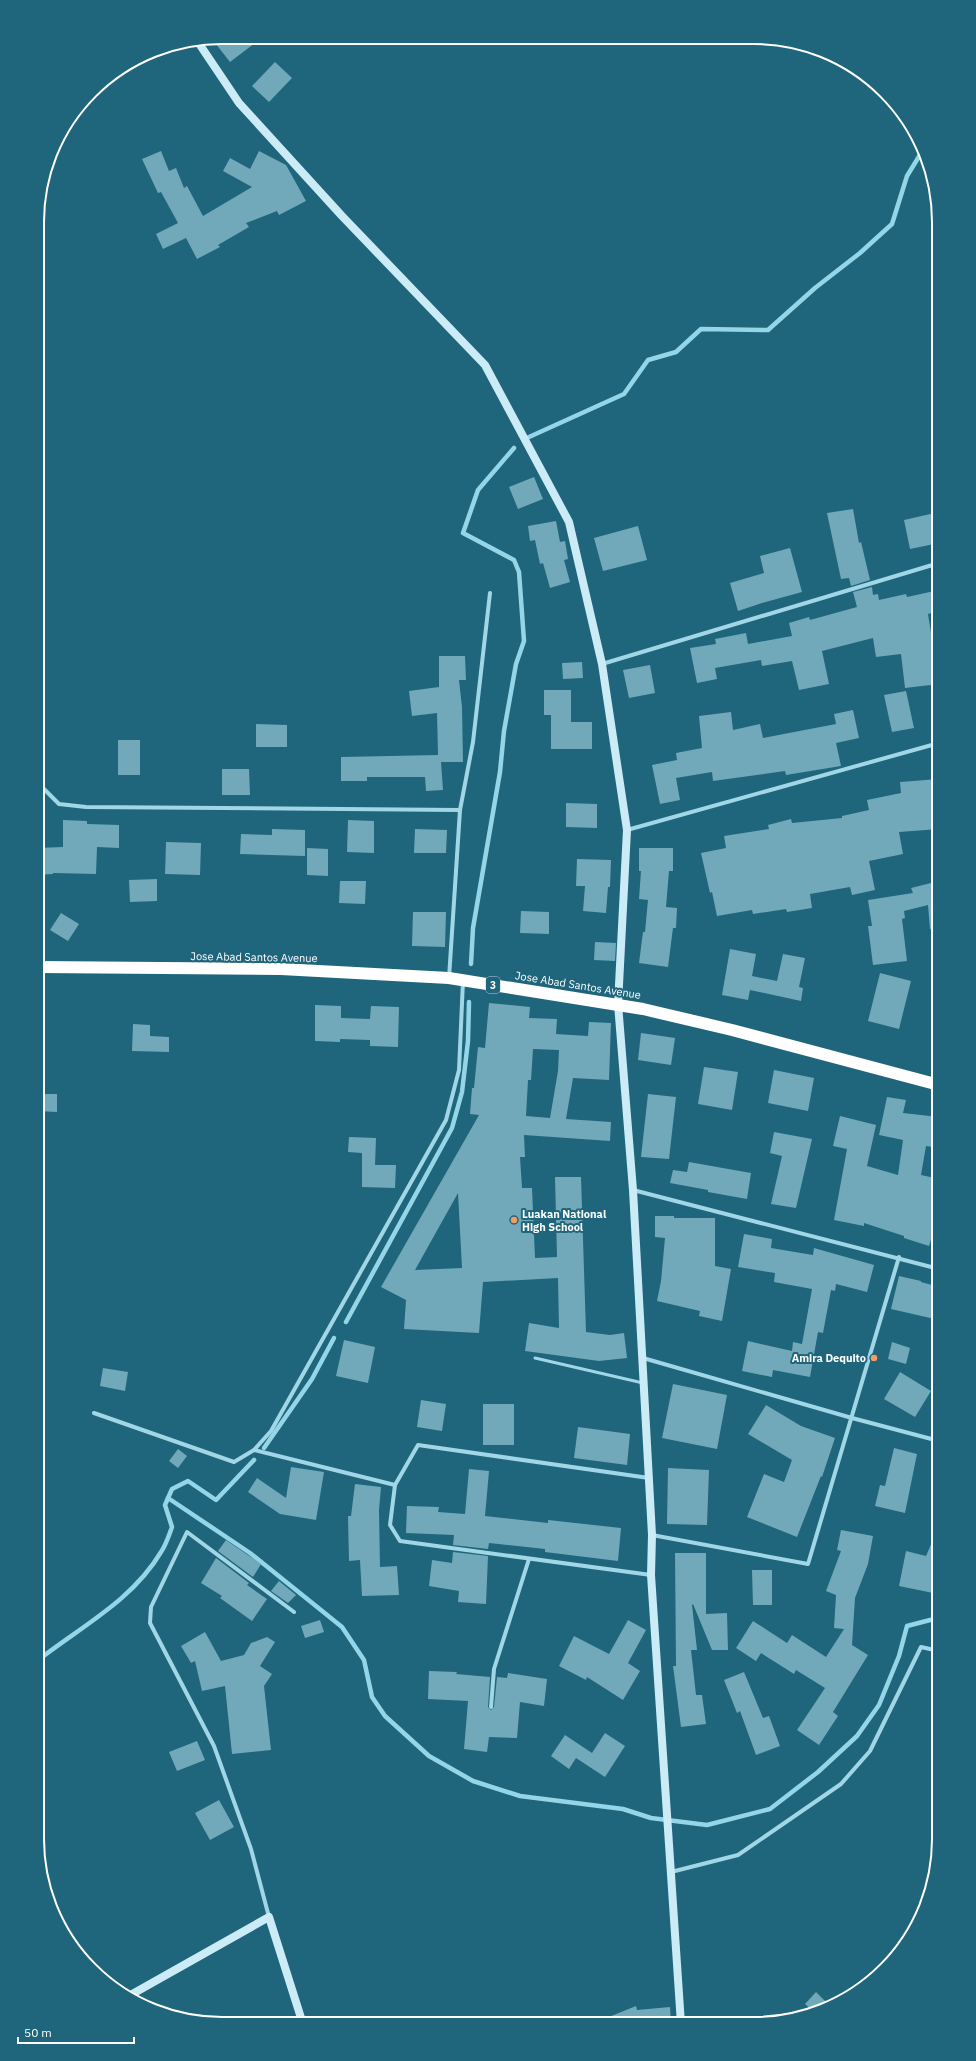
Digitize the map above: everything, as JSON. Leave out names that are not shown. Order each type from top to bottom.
[{"type":"highway","name":"Jose Abad Santos Avenue","points":[[44,968],[281,970],[449,978],[618,1004],[732,1030],[932,1083]]},
{"type":"street","points":[[200,46],[239,103],[342,216],[485,365],[570,522],[602,664],[627,830],[618,1004],[633,1190],[652,1535],[651,1575],[680,2017]]},
{"type":"street","points":[[602,664],[932,565]]},
{"type":"street","points":[[449,978],[460,810],[473,742],[490,594]]},
{"type":"street","points":[[627,830],[932,745]]},
{"type":"street","points":[[44,789],[59,804],[86,806],[460,810]]},
{"type":"street","points":[[94,1413],[234,1462],[254,1450],[271,1431],[446,1120],[459,1070],[462,980]]},
{"type":"street","points":[[633,1190],[899,1257],[932,1267]]},
{"type":"street","points":[[652,1535],[808,1564],[899,1257]]},
{"type":"street","points":[[643,1358],[852,1418],[932,1439]]},
{"type":"street","points":[[649,1478],[418,1445],[395,1484],[390,1525],[400,1541],[651,1575]]},
{"type":"street","points":[[254,1450],[395,1484]]},
{"type":"street","points":[[294,1612],[187,1532],[152,1607],[150,1623],[214,1746],[251,1849],[269,1918],[301,2017]]},
{"type":"street","points":[[491,1706],[494,1669],[529,1559]]},
{"type":"street","points":[[670,1872],[738,1855],[841,1784],[870,1751],[920,1647],[932,1650]]},
{"type":"street","points":[[134,1994],[269,1918]]},
{"type":"lane","points":[[535,1358],[644,1384]]},
{"type":"building","points":[[216,44],[254,44],[230,62]]},
{"type":"building","points":[[275,62],[292,78],[269,102],[252,86]]},
{"type":"building","points":[[161,151],[169,171],[176,168],[184,188],[187,186],[203,216],[252,187],[223,171],[230,158],[250,169],[259,151],[286,165],[306,201],[279,215],[277,211],[246,223],[249,227],[218,245],[220,247],[197,259],[186,238],[163,249],[156,234],[178,223],[161,192],[158,193],[142,159]]},
{"type":"building","points":[[534,477],[543,499],[518,509],[509,487]]},
{"type":"building","points":[[853,509],[859,543],[861,542],[870,580],[851,586],[849,578],[841,579],[827,513]]},
{"type":"building","points":[[932,514],[932,544],[910,549],[904,520]]},
{"type":"building","points":[[556,521],[560,542],[565,541],[568,559],[564,560],[570,582],[550,588],[543,563],[540,564],[535,540],[530,541],[528,526]]},
{"type":"building","points":[[638,526],[647,560],[603,571],[594,538]]},
{"type":"building","points":[[790,548],[802,592],[738,611],[730,583],[764,573],[760,556]]},
{"type":"building","points":[[872,587],[873,595],[878,594],[879,600],[906,594],[907,597],[932,592],[932,613],[928,614],[932,639],[932,685],[905,688],[901,654],[876,657],[873,638],[822,651],[829,684],[799,690],[792,661],[762,666],[761,660],[715,668],[717,679],[697,683],[690,648],[716,644],[715,639],[746,633],[748,644],[792,636],[789,623],[809,617],[810,620],[857,607],[853,592]]},
{"type":"building","points":[[439,656],[465,656],[466,680],[459,680],[462,707],[463,762],[441,762],[443,790],[426,791],[425,777],[367,777],[367,781],[341,781],[341,757],[438,755],[437,713],[412,716],[409,691],[439,687]]},
{"type":"building","points":[[582,662],[583,678],[563,679],[562,663]]},
{"type":"building","points":[[650,665],[655,693],[629,698],[623,670]]},
{"type":"building","points":[[544,690],[571,690],[571,722],[592,722],[592,749],[551,749],[551,715],[544,715]]},
{"type":"building","points":[[906,691],[914,728],[892,732],[884,695]]},
{"type":"building","points":[[853,710],[859,738],[836,743],[841,766],[786,775],[785,771],[713,781],[712,772],[676,778],[680,800],[660,804],[652,765],[677,760],[676,753],[702,748],[699,716],[731,712],[733,730],[760,724],[763,738],[836,724],[834,714]]},
{"type":"building","points":[[256,724],[287,725],[287,747],[256,747]]},
{"type":"building","points":[[118,740],[140,740],[140,775],[118,775]]},
{"type":"building","points":[[222,769],[249,769],[250,795],[222,795]]},
{"type":"building","points":[[932,780],[932,830],[899,832],[903,854],[869,861],[875,890],[852,895],[850,887],[810,894],[812,908],[787,912],[786,909],[753,914],[752,910],[717,916],[701,853],[726,848],[724,836],[769,829],[768,825],[791,819],[792,823],[842,818],[842,816],[869,810],[867,800],[901,793],[900,782]]},
{"type":"building","points":[[566,803],[597,804],[597,828],[566,827]]},
{"type":"building","points":[[63,820],[87,821],[87,824],[119,825],[119,848],[97,847],[96,874],[53,873],[44,875],[44,848],[63,847]]},
{"type":"building","points":[[348,820],[374,821],[374,853],[347,852]]},
{"type":"building","points":[[272,829],[305,830],[305,856],[240,854],[241,834],[272,835]]},
{"type":"building","points":[[415,829],[447,830],[446,853],[414,853]]},
{"type":"building","points":[[166,842],[201,843],[200,875],[165,874]]},
{"type":"building","points":[[307,848],[328,849],[328,876],[307,875]]},
{"type":"building","points":[[639,848],[673,848],[673,871],[669,871],[666,907],[677,908],[676,928],[673,928],[668,967],[639,963],[643,932],[645,932],[648,900],[639,899],[641,871],[639,871]]},
{"type":"building","points":[[577,859],[611,860],[610,887],[608,887],[606,913],[583,911],[585,886],[576,886]]},
{"type":"building","points":[[157,879],[157,901],[130,902],[129,880]]},
{"type":"building","points":[[340,881],[366,881],[365,904],[339,903]]},
{"type":"building","points":[[932,883],[932,929],[930,929],[928,905],[904,911],[905,918],[902,919],[907,961],[873,965],[868,926],[872,926],[868,900],[913,893],[911,888]]},
{"type":"building","points":[[521,911],[549,912],[549,934],[520,933]]},
{"type":"building","points":[[413,912],[446,912],[445,947],[412,946]]},
{"type":"building","points":[[61,913],[79,924],[68,941],[50,930]]},
{"type":"building","points":[[595,942],[616,943],[615,961],[594,960]]},
{"type":"building","points":[[730,949],[756,954],[752,976],[777,981],[783,954],[805,958],[799,987],[803,988],[801,1001],[750,990],[748,1000],[722,995]]},
{"type":"building","points":[[880,973],[911,981],[899,1029],[868,1021]]},
{"type":"building","points":[[489,1003],[530,1007],[529,1018],[557,1019],[556,1034],[588,1036],[589,1022],[611,1023],[609,1080],[573,1078],[566,1119],[611,1122],[610,1141],[524,1135],[525,1157],[520,1157],[522,1188],[532,1188],[535,1258],[557,1257],[555,1177],[581,1177],[586,1332],[610,1335],[624,1333],[627,1358],[599,1361],[525,1351],[529,1323],[559,1328],[558,1278],[483,1282],[479,1333],[404,1329],[406,1300],[381,1287],[479,1115],[470,1114],[472,1088],[474,1088],[478,1047],[485,1048]],"holes":[[[533,1049],[559,1050],[558,1071],[550,1118],[526,1116],[528,1080],[531,1080]],[[458,1193],[462,1268],[415,1270]]]},
{"type":"building","points":[[315,1005],[341,1006],[341,1018],[370,1019],[371,1006],[399,1007],[398,1047],[370,1046],[370,1040],[340,1039],[340,1042],[315,1041]]},
{"type":"building","points":[[133,1024],[150,1025],[150,1036],[169,1037],[169,1052],[132,1051]]},
{"type":"building","points":[[641,1033],[675,1038],[671,1065],[638,1060]]},
{"type":"building","points":[[704,1067],[738,1072],[732,1110],[698,1104]]},
{"type":"building","points":[[774,1070],[814,1078],[808,1111],[768,1103]]},
{"type":"building","points":[[44,1094],[57,1094],[57,1112],[44,1111]]},
{"type":"building","points":[[648,1094],[676,1097],[669,1159],[641,1157]]},
{"type":"building","points":[[887,1097],[906,1100],[903,1113],[932,1116],[932,1147],[926,1146],[921,1175],[932,1177],[932,1236],[929,1246],[864,1223],[864,1226],[834,1220],[847,1149],[833,1146],[840,1116],[876,1125],[867,1166],[898,1175],[903,1140],[879,1135]]},
{"type":"building","points":[[774,1132],[812,1139],[796,1208],[771,1204],[782,1156],[770,1153]]},
{"type":"building","points":[[349,1137],[376,1138],[375,1165],[396,1165],[395,1188],[362,1187],[362,1153],[348,1152]]},
{"type":"building","points":[[689,1162],[751,1173],[747,1199],[670,1183],[673,1170],[687,1172]]},
{"type":"building","points":[[655,1216],[674,1216],[674,1218],[715,1218],[715,1266],[731,1269],[722,1321],[699,1316],[700,1311],[657,1301],[661,1281],[665,1238],[655,1237]]},
{"type":"building","points":[[744,1234],[772,1239],[771,1248],[813,1255],[814,1248],[874,1265],[867,1292],[836,1284],[835,1291],[831,1290],[823,1333],[818,1332],[810,1377],[773,1370],[772,1377],[742,1371],[748,1341],[792,1351],[793,1342],[802,1344],[812,1289],[774,1282],[775,1273],[738,1267]]},
{"type":"building","points":[[899,1276],[932,1285],[932,1318],[891,1309]]},
{"type":"building","points":[[344,1340],[375,1347],[368,1383],[336,1376]]},
{"type":"building","points":[[892,1342],[910,1348],[906,1364],[888,1359]]},
{"type":"building","points":[[103,1368],[128,1372],[125,1391],[100,1386]]},
{"type":"building","points":[[900,1372],[931,1391],[915,1417],[884,1399]]},
{"type":"building","points":[[673,1384],[727,1395],[717,1449],[662,1438]]},
{"type":"building","points":[[421,1400],[446,1404],[442,1431],[417,1427]]},
{"type":"building","points":[[483,1404],[514,1404],[514,1445],[483,1445]]},
{"type":"building","points":[[766,1405],[801,1426],[835,1438],[822,1477],[821,1476],[797,1537],[747,1517],[764,1474],[784,1482],[792,1460],[748,1434]]},
{"type":"building","points":[[578,1427],[630,1434],[627,1465],[574,1458]]},
{"type":"building","points":[[894,1448],[917,1454],[905,1513],[875,1506],[880,1485],[885,1486]]},
{"type":"building","points":[[178,1449],[187,1456],[178,1468],[169,1461]]},
{"type":"building","points":[[291,1467],[324,1472],[316,1520],[280,1514],[248,1492],[257,1478],[286,1498]]},
{"type":"building","points":[[668,1468],[709,1470],[707,1525],[667,1524]]},
{"type":"building","points":[[469,1469],[489,1471],[485,1516],[548,1523],[548,1520],[621,1528],[618,1561],[545,1552],[545,1549],[489,1543],[488,1549],[453,1545],[454,1535],[406,1533],[407,1506],[439,1507],[438,1512],[465,1514]]},
{"type":"building","points":[[355,1484],[381,1487],[379,1510],[380,1567],[397,1566],[399,1595],[362,1596],[360,1560],[349,1561],[348,1516],[351,1516]]},
{"type":"building","points":[[841,1530],[873,1536],[868,1564],[855,1598],[852,1645],[868,1655],[833,1712],[838,1716],[819,1745],[797,1730],[825,1688],[796,1670],[794,1674],[761,1653],[756,1661],[736,1648],[753,1621],[787,1643],[792,1635],[826,1657],[844,1629],[834,1628],[836,1595],[826,1591],[841,1551],[837,1550]]},
{"type":"building","points":[[226,1540],[261,1564],[253,1577],[218,1551]]},
{"type":"building","points":[[932,1542],[932,1593],[899,1586],[906,1551],[926,1556]]},
{"type":"building","points":[[453,1552],[488,1556],[486,1604],[458,1602],[459,1591],[429,1586],[432,1560],[452,1563]]},
{"type":"building","points":[[675,1553],[706,1553],[706,1614],[727,1613],[728,1650],[712,1650],[693,1604],[692,1605],[697,1650],[691,1650],[696,1695],[702,1695],[706,1724],[681,1727],[673,1666],[676,1666]]},
{"type":"building","points":[[216,1558],[249,1583],[247,1585],[267,1599],[252,1621],[220,1598],[222,1596],[201,1583]]},
{"type":"building","points":[[752,1570],[772,1570],[772,1605],[753,1605]]},
{"type":"building","points":[[279,1581],[296,1595],[288,1603],[271,1591]]},
{"type":"building","points":[[320,1620],[324,1632],[305,1638],[301,1626]]},
{"type":"building","points":[[628,1620],[646,1630],[628,1663],[640,1671],[623,1700],[587,1677],[586,1680],[559,1666],[574,1636],[609,1654]]},
{"type":"building","points":[[205,1632],[221,1661],[244,1655],[251,1643],[267,1637],[275,1642],[260,1666],[272,1674],[264,1686],[271,1750],[232,1754],[225,1686],[202,1691],[195,1661],[191,1663],[181,1646]]},
{"type":"building","points":[[429,1671],[457,1672],[456,1674],[490,1677],[488,1707],[491,1710],[494,1707],[497,1677],[507,1678],[508,1673],[547,1679],[544,1706],[520,1702],[517,1738],[489,1737],[487,1752],[464,1749],[468,1701],[428,1699]]},
{"type":"building","points":[[744,1672],[763,1718],[769,1716],[780,1746],[756,1755],[740,1711],[737,1713],[724,1680]]},
{"type":"building","points":[[605,1733],[625,1746],[605,1777],[576,1758],[569,1769],[551,1756],[565,1735],[592,1753]]},
{"type":"building","points":[[197,1741],[205,1760],[177,1771],[169,1752]]},
{"type":"building","points":[[219,1800],[234,1827],[210,1840],[195,1813]]},
{"type":"building","points":[[816,1992],[826,2002],[810,2008],[805,2004]]},
{"type":"building","points":[[636,2006],[637,2010],[670,2007],[671,2017],[609,2017]]},
{"type":"waterway","points":[[529,437],[624,394],[648,360],[676,352],[701,329],[768,330],[815,288],[860,253],[892,224],[907,176],[919,156]]},
{"type":"waterway","points":[[471,964],[473,928],[500,772],[504,731],[516,664],[524,641],[519,572],[514,560],[463,533],[478,490],[514,448]]},
{"type":"waterway","points":[[346,1322],[452,1128],[462,1092],[468,1041],[469,1002]]},
{"type":"waterway","points":[[264,1448],[312,1379],[334,1338]]},
{"type":"waterway","points":[[44,1656],[120,1599],[149,1569],[161,1552],[172,1527],[165,1505],[172,1489],[188,1481],[216,1500],[254,1460]]},
{"type":"waterway","points":[[168,1498],[250,1553],[342,1627],[364,1660],[372,1697],[385,1716],[429,1756],[473,1781],[520,1796],[623,1809],[651,1818],[707,1825],[770,1809],[818,1772],[857,1736],[879,1705],[899,1656],[907,1626],[932,1620]]},
{"type":"place","name":"Luakan National High School","points":[[514,1220]]},
{"type":"place","name":"Amira Dequito","points":[[874,1358]]}]
